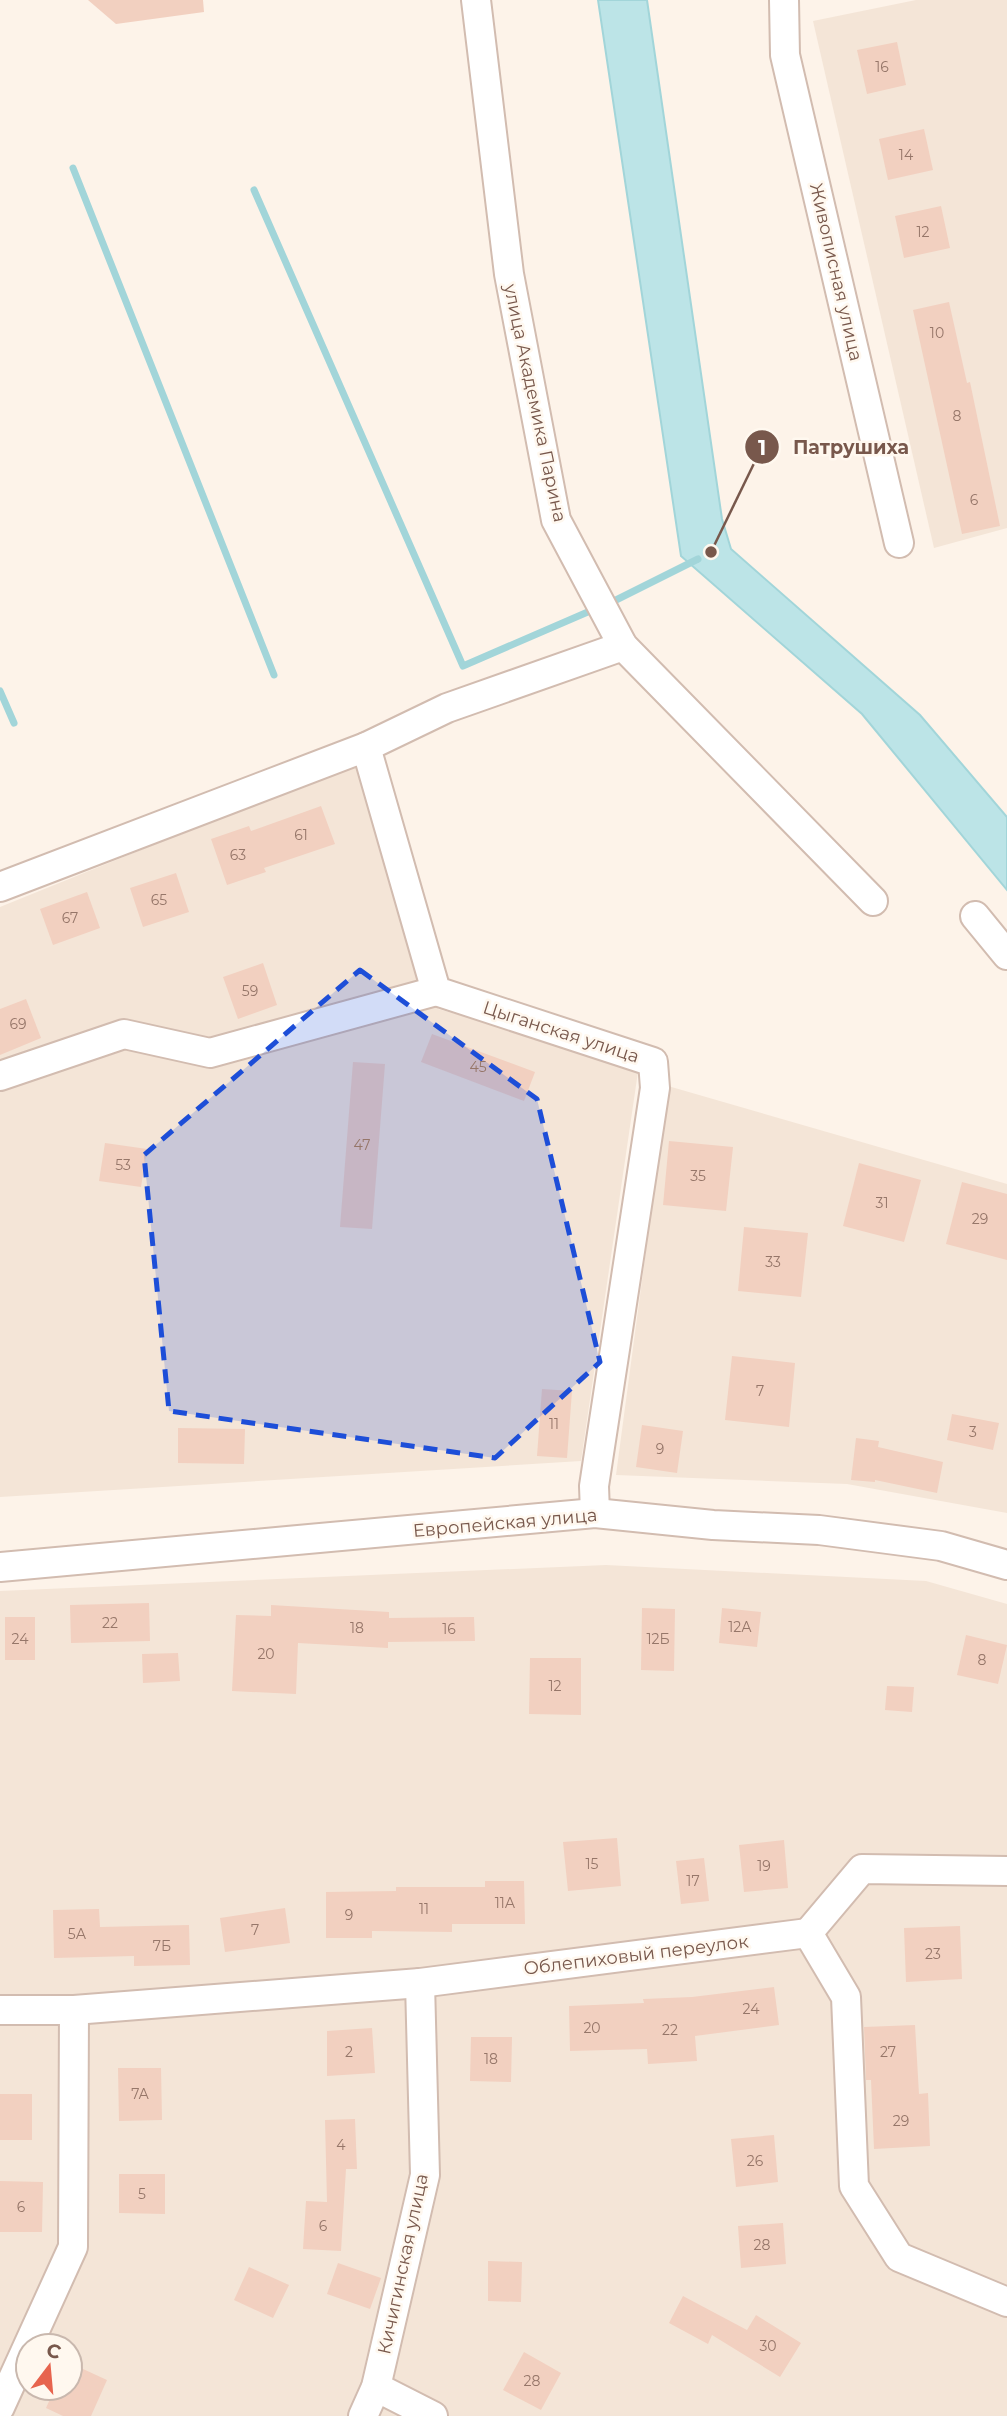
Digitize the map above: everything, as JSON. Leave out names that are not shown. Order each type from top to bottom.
[{"type":"street","name":"улица Академика Парина","points":[[475,0],[509,274],[556,520],[623,646],[873,901]]},
{"type":"street","name":"Живописная улица","points":[[784,0],[785,55],[899,543]]},
{"type":"street","points":[[0,887],[366,747],[447,708],[623,646]]},
{"type":"street","points":[[0,1076],[124,1034],[210,1053],[436,991],[366,747]]},
{"type":"street","points":[[975,916],[1007,955]]},
{"type":"street","name":"Цыганская улица","points":[[436,991],[653,1062],[654,1088],[594,1486],[595,1513]]},
{"type":"street","name":"Европейская улица","points":[[0,1567],[595,1513],[713,1525],[819,1530],[941,1546],[1007,1565]]},
{"type":"street","points":[[1007,1871],[862,1869],[808,1933],[846,1997],[854,2186],[899,2257],[1007,2302]]},
{"type":"street","name":"Облепиховый переулок","points":[[0,2010],[74,2010],[419,1983],[808,1933]]},
{"type":"street","name":"Кичигинская улица","points":[[363,2416],[376,2387],[425,2175],[419,1983]]},
{"type":"street","points":[[0,2407],[73,2248],[74,2010]]},
{"type":"street","points":[[376,2387],[433,2416]]},
{"type":"highlighted area","points":[[360,970],[537,1099],[600,1362],[495,1458],[169,1411],[144,1155]]},
{"type":"shaded area","points":[[916,0],[1007,0],[1007,528],[934,548],[813,21]]},
{"type":"shaded area","points":[[355,763],[438,1009],[639,1065],[581,1461],[0,1497],[0,907]]},
{"type":"shaded area","points":[[668,1086],[1007,1184],[1007,1513],[847,1484],[616,1475]]},
{"type":"shaded area","points":[[606,1565],[926,1581],[1007,1604],[1007,2416],[0,2416],[0,1591]]},
{"type":"water","points":[[598,0],[647,0],[722,519],[731,549],[920,715],[1007,817],[1007,890],[862,714],[681,556]]},
{"type":"building","points":[[88,0],[203,0],[204,12],[116,24]]},
{"type":"building","points":[[897,42],[906,85],[867,94],[857,50]]},
{"type":"building","points":[[924,129],[933,170],[888,180],[879,139]]},
{"type":"building","points":[[941,206],[950,248],[904,258],[895,216]]},
{"type":"building","points":[[949,302],[967,383],[970,382],[1000,526],[962,534],[913,310]]},
{"type":"building","points":[[321,806],[335,844],[264,868],[266,872],[227,885],[211,839],[249,826],[251,831]]},
{"type":"building","points":[[176,873],[189,912],[143,927],[130,888]]},
{"type":"building","points":[[87,892],[100,928],[53,945],[40,909]]},
{"type":"building","points":[[263,963],[277,1005],[238,1019],[223,977]]},
{"type":"building","points":[[26,999],[41,1038],[0,1055],[0,1009]]},
{"type":"building","points":[[432,1034],[535,1072],[524,1101],[421,1062]]},
{"type":"building","points":[[353,1062],[385,1064],[372,1229],[340,1227]]},
{"type":"building","points":[[669,1141],[733,1147],[726,1211],[663,1205]]},
{"type":"building","points":[[105,1143],[147,1149],[141,1187],[99,1181]]},
{"type":"building","points":[[859,1163],[921,1180],[904,1242],[843,1226]]},
{"type":"building","points":[[962,1182],[1007,1194],[1007,1260],[946,1244]]},
{"type":"building","points":[[744,1227],[808,1233],[801,1297],[738,1291]]},
{"type":"building","points":[[732,1356],[795,1363],[789,1427],[725,1420]]},
{"type":"building","points":[[542,1389],[572,1391],[567,1458],[537,1456]]},
{"type":"building","points":[[952,1414],[999,1423],[993,1450],[947,1440]]},
{"type":"building","points":[[642,1425],[683,1431],[677,1473],[636,1467]]},
{"type":"building","points":[[178,1428],[245,1429],[244,1464],[178,1463]]},
{"type":"building","points":[[856,1438],[879,1441],[878,1447],[943,1462],[937,1493],[875,1480],[851,1480]]},
{"type":"building","points":[[149,1603],[150,1641],[71,1643],[70,1605]]},
{"type":"building","points":[[271,1605],[389,1612],[389,1618],[474,1617],[475,1641],[388,1642],[388,1648],[298,1643],[296,1694],[232,1691],[236,1615],[271,1616]]},
{"type":"building","points":[[642,1608],[675,1609],[674,1671],[641,1670]]},
{"type":"building","points":[[722,1608],[761,1612],[757,1647],[719,1643]]},
{"type":"building","points":[[5,1617],[35,1617],[35,1660],[5,1660]]},
{"type":"building","points":[[966,1635],[1007,1645],[998,1684],[957,1675]]},
{"type":"building","points":[[178,1653],[180,1681],[143,1683],[142,1654]]},
{"type":"building","points":[[530,1658],[581,1658],[581,1715],[529,1714]]},
{"type":"building","points":[[887,1686],[914,1687],[912,1712],[885,1710]]},
{"type":"building","points":[[617,1838],[621,1886],[568,1891],[563,1842]]},
{"type":"building","points":[[784,1840],[788,1888],[744,1892],[739,1845]]},
{"type":"building","points":[[704,1858],[709,1901],[681,1904],[676,1861]]},
{"type":"building","points":[[485,1881],[524,1881],[525,1924],[452,1924],[452,1932],[372,1931],[372,1938],[326,1938],[326,1892],[396,1891],[396,1887],[485,1887]]},
{"type":"building","points":[[285,1908],[290,1943],[225,1952],[220,1918]]},
{"type":"building","points":[[99,1909],[100,1927],[189,1925],[190,1965],[134,1966],[134,1956],[54,1958],[53,1910]]},
{"type":"building","points":[[960,1926],[962,1979],[906,1982],[904,1928]]},
{"type":"building","points":[[774,1987],[779,2025],[695,2036],[697,2061],[648,2064],[647,2049],[570,2051],[569,2006],[644,2003],[643,1999],[692,1997]]},
{"type":"building","points":[[915,2025],[919,2094],[928,2093],[930,2146],[874,2149],[871,2080],[866,2080],[864,2027]]},
{"type":"building","points":[[372,2028],[375,2073],[327,2076],[327,2031]]},
{"type":"building","points":[[471,2037],[512,2037],[511,2082],[470,2081]]},
{"type":"building","points":[[118,2068],[161,2068],[162,2120],[119,2121]]},
{"type":"building","points":[[0,2094],[32,2094],[32,2140],[0,2140]]},
{"type":"building","points":[[355,2119],[357,2169],[346,2169],[341,2251],[303,2249],[306,2201],[327,2202],[325,2120]]},
{"type":"building","points":[[774,2135],[778,2182],[736,2187],[731,2139]]},
{"type":"building","points":[[119,2174],[165,2174],[165,2214],[119,2213]]},
{"type":"building","points":[[0,2181],[43,2182],[42,2232],[0,2232]]},
{"type":"building","points":[[783,2223],[786,2264],[741,2268],[738,2226]]},
{"type":"building","points":[[488,2261],[522,2262],[521,2302],[488,2301]]},
{"type":"building","points":[[338,2263],[381,2278],[370,2309],[327,2294]]},
{"type":"building","points":[[249,2267],[289,2285],[273,2318],[234,2300]]},
{"type":"building","points":[[683,2296],[747,2330],[756,2315],[801,2343],[780,2377],[712,2335],[708,2344],[669,2323]]},
{"type":"building","points":[[524,2352],[561,2373],[541,2410],[503,2390]]},
{"type":"building","points":[[84,2369],[107,2380],[91,2416],[63,2416],[46,2408],[49,2402],[84,2402]]},
{"type":"waterway","points":[[73,168],[274,675]]},
{"type":"waterway","points":[[254,190],[463,666],[597,608]]},
{"type":"waterway","points":[[608,604],[698,559]]},
{"type":"waterway","points":[[0,691],[14,723]]},
{"type":"place","name":"Патрушиха","points":[[711,552]]}]
